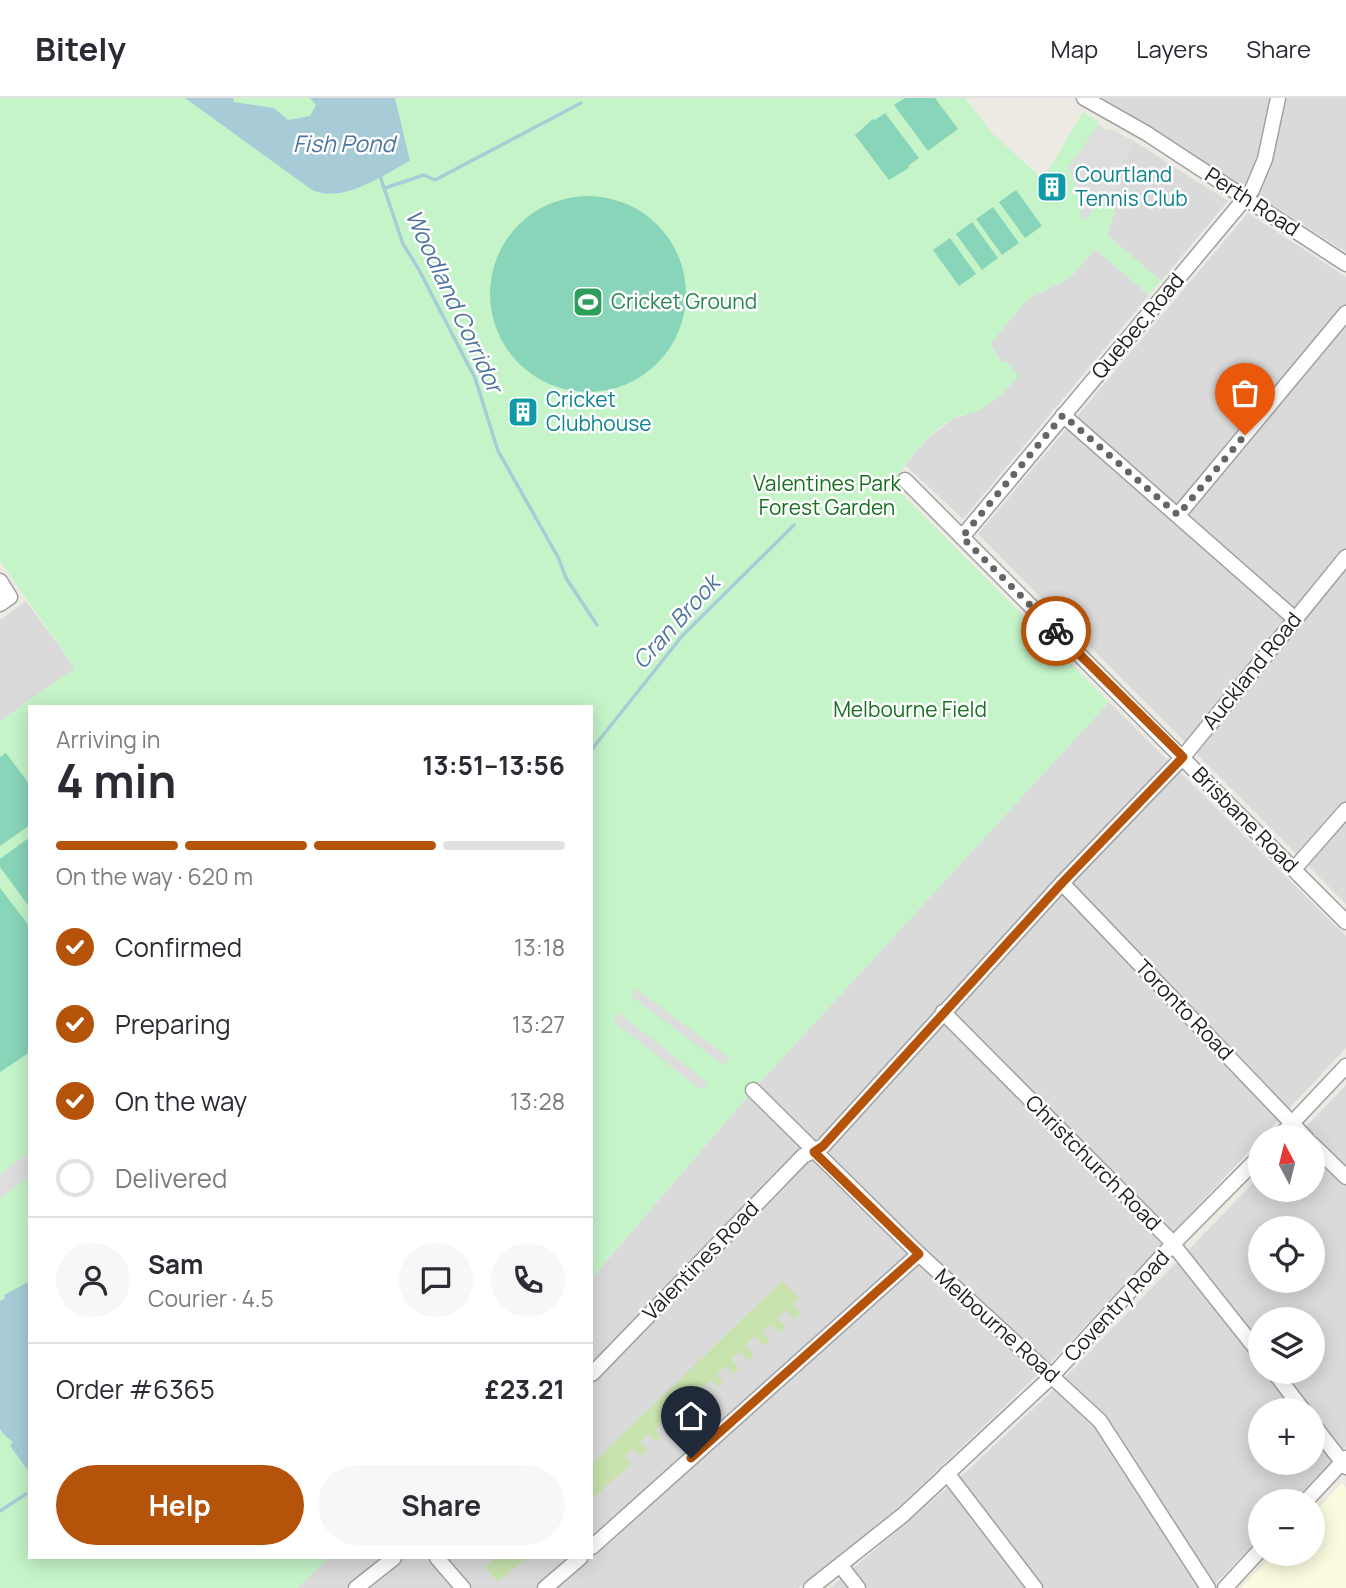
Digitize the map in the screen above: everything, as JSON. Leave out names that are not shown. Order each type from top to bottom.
[{"type":"street","name":"Perth Road","points":[[1084,98],[1146,133],[1346,264]]},
{"type":"street","name":"Quebec Road","points":[[962,537],[1252,190],[1265,159],[1278,98]]},
{"type":"street","points":[[1178,515],[1346,313]]},
{"type":"street","points":[[1063,415],[1295,619]]},
{"type":"street","name":"Brisbane Road","points":[[905,480],[1346,922]]},
{"type":"street","name":"Auckland Road","points":[[814,1152],[823,1146],[1062,883],[1183,757],[1346,557]]},
{"type":"street","points":[[1294,869],[1346,810]]},
{"type":"street","name":"Toronto Road","points":[[1062,883],[1292,1124]]},
{"type":"street","name":"Christchurch Road","points":[[943,1013],[1173,1244],[1248,1339]]},
{"type":"street","points":[[1292,1124],[1346,1066]]},
{"type":"street","name":"Melbourne Road","points":[[752,1090],[919,1254],[1100,1421],[1208,1588]]},
{"type":"street","name":"Valentines Road","points":[[593,1373],[803,1156],[814,1152]]},
{"type":"street","points":[[1325,1157],[1346,1177]]},
{"type":"street","name":"Coventry Road","points":[[811,1588],[903,1515],[1052,1376],[1173,1244],[1248,1168]]},
{"type":"street","points":[[593,1546],[919,1254]]},
{"type":"street","points":[[1283,1384],[1294,1398]]},
{"type":"street","points":[[1318,1489],[1345,1462],[1325,1438]]},
{"type":"street","points":[[947,1474],[1035,1588]]},
{"type":"street","points":[[356,1588],[393,1559]]},
{"type":"street","points":[[438,1559],[463,1588]]},
{"type":"street","points":[[545,1588],[579,1559]]},
{"type":"street","points":[[1225,1588],[1248,1563]]},
{"type":"street","points":[[841,1566],[858,1588]]},
{"type":"shaded area","points":[[1097,98],[1346,98],[1346,252],[1258,196]]},
{"type":"shaded area","points":[[1099,125],[1135,142],[1115,174],[1113,206],[1100,205],[1094,208],[1087,219],[1080,215],[1081,202],[1068,167]]},
{"type":"shaded area","points":[[1135,142],[1228,201],[1161,281],[1107,235],[1114,214],[1112,192],[1116,185],[1116,174]]},
{"type":"shaded area","points":[[1248,213],[1346,277],[1346,904],[978,534]]},
{"type":"shaded area","points":[[1095,249],[1149,295],[963,519],[905,465],[927,439],[954,418],[966,415],[1002,362],[990,344],[1018,309],[1028,299],[1070,278]]},
{"type":"shaded area","points":[[26,601],[75,668],[0,721],[0,620]]},
{"type":"shaded area","points":[[1109,702],[1346,936],[1346,1048],[1274,1125],[1248,1125],[1248,1152],[1055,1358],[891,1514],[798,1588],[297,1588],[328,1559],[593,1559],[593,1277],[753,1090]]},
{"type":"shaded area","points":[[636,989],[729,1058],[723,1065],[631,996]]},
{"type":"shaded area","points":[[619,1013],[708,1083],[701,1090],[613,1021]]},
{"type":"shaded area","points":[[1346,1085],[1346,1447],[1325,1468],[1325,1398],[1248,1398],[1248,1475],[1319,1475],[1305,1489],[1248,1489],[1248,1549],[1211,1588],[830,1588],[967,1471],[1047,1396],[1248,1188],[1248,1202],[1325,1202],[1325,1125],[1308,1125]]},
{"type":"shaded area","points":[[28,1153],[28,1177],[0,1199],[0,1175]]},
{"type":"shaded area","points":[[1342,1483],[1346,1488],[1346,1588],[1241,1588],[1262,1566],[1325,1566],[1325,1501]]},
{"type":"green space","points":[[0,98],[965,98],[993,134],[1043,179],[1083,112],[1107,130],[1111,129],[1135,142],[1114,177],[1114,214],[1107,235],[1161,281],[1149,295],[1095,249],[1070,278],[1028,299],[990,344],[1002,362],[1007,362],[1018,376],[988,405],[958,416],[937,430],[912,456],[892,484],[1109,702],[753,1090],[593,1277],[593,705],[28,705],[28,1559],[328,1559],[297,1588],[0,1588],[0,721],[75,668],[0,561]]},
{"type":"green space","points":[[905,98],[935,98],[958,129],[928,151],[894,105]]},
{"type":"green space","points":[[885,113],[919,158],[908,166],[909,168],[889,180],[855,135],[873,119]]},
{"type":"green space","points":[[1016,190],[1042,226],[1025,238],[999,202]]},
{"type":"green space","name":"Cricket Ground","points":[[588,196],[625,204],[657,225],[678,257],[686,294],[678,331],[657,363],[625,384],[588,392],[551,384],[519,363],[498,331],[490,294],[498,257],[519,225],[551,204]]},
{"type":"green space","points":[[993,207],[1019,243],[1002,255],[976,219]]},
{"type":"green space","points":[[972,222],[998,258],[982,270],[956,234]]},
{"type":"green space","points":[[950,238],[976,274],[959,286],[933,250]]},
{"type":"green space","points":[[6,753],[28,782],[28,826],[0,846],[0,757]]},
{"type":"green space","points":[[28,838],[28,905],[0,867],[0,859]]},
{"type":"green space","points":[[0,888],[28,924],[28,1053],[0,1072]]},
{"type":"green space","points":[[782,1281],[799,1298],[793,1304],[801,1313],[794,1319],[786,1310],[777,1317],[785,1327],[779,1333],[771,1324],[762,1331],[770,1341],[764,1346],[755,1336],[745,1345],[754,1355],[749,1361],[740,1351],[731,1359],[739,1369],[733,1374],[726,1366],[717,1374],[723,1382],[717,1387],[711,1380],[702,1388],[708,1396],[703,1401],[695,1393],[686,1401],[693,1409],[687,1415],[680,1407],[671,1415],[677,1423],[672,1428],[665,1421],[655,1429],[661,1437],[656,1441],[649,1434],[640,1442],[647,1450],[641,1456],[633,1449],[625,1456],[631,1464],[593,1498],[593,1463]]},
{"type":"green space","points":[[493,1559],[525,1559],[498,1582],[485,1567]]},
{"type":"water","name":"Fish Pond","points":[[185,98],[233,98],[234,102],[274,108],[288,120],[310,116],[316,105],[310,98],[395,98],[410,161],[350,191],[324,193],[312,190]]},
{"type":"water","points":[[28,1282],[28,1470],[10,1446],[13,1442],[0,1429],[0,1301],[5,1298],[4,1295]]},
{"type":"waterway","points":[[385,188],[424,175],[435,180],[581,103]]},
{"type":"waterway","name":"Woodland Corridor","points":[[380,176],[403,244],[475,378],[498,451],[558,557],[566,578],[597,625]]},
{"type":"waterway","name":"Cran Brook","points":[[593,748],[683,635],[794,525]]},
{"type":"waterway","points":[[0,1511],[26,1494]]},
{"type":"way so far","points":[[1056,631],[962,537],[1063,415],[1178,515],[1245,435]]},
{"type":"place","name":"Courtland Tennis Club","points":[[1052,187]]},
{"type":"place","name":"Cricket Ground","points":[[588,302]]},
{"type":"place","name":"Cricket Clubhouse","points":[[523,412]]},
{"type":"route","points":[[691,1458],[919,1254],[814,1152],[823,1146],[1062,883],[1183,757],[1056,631]]},
{"type":"park label","name":"Valentines Park Forest Garden","points":[[827,496]]},
{"type":"park label","name":"Melbourne Field","points":[[910,710]]}]
